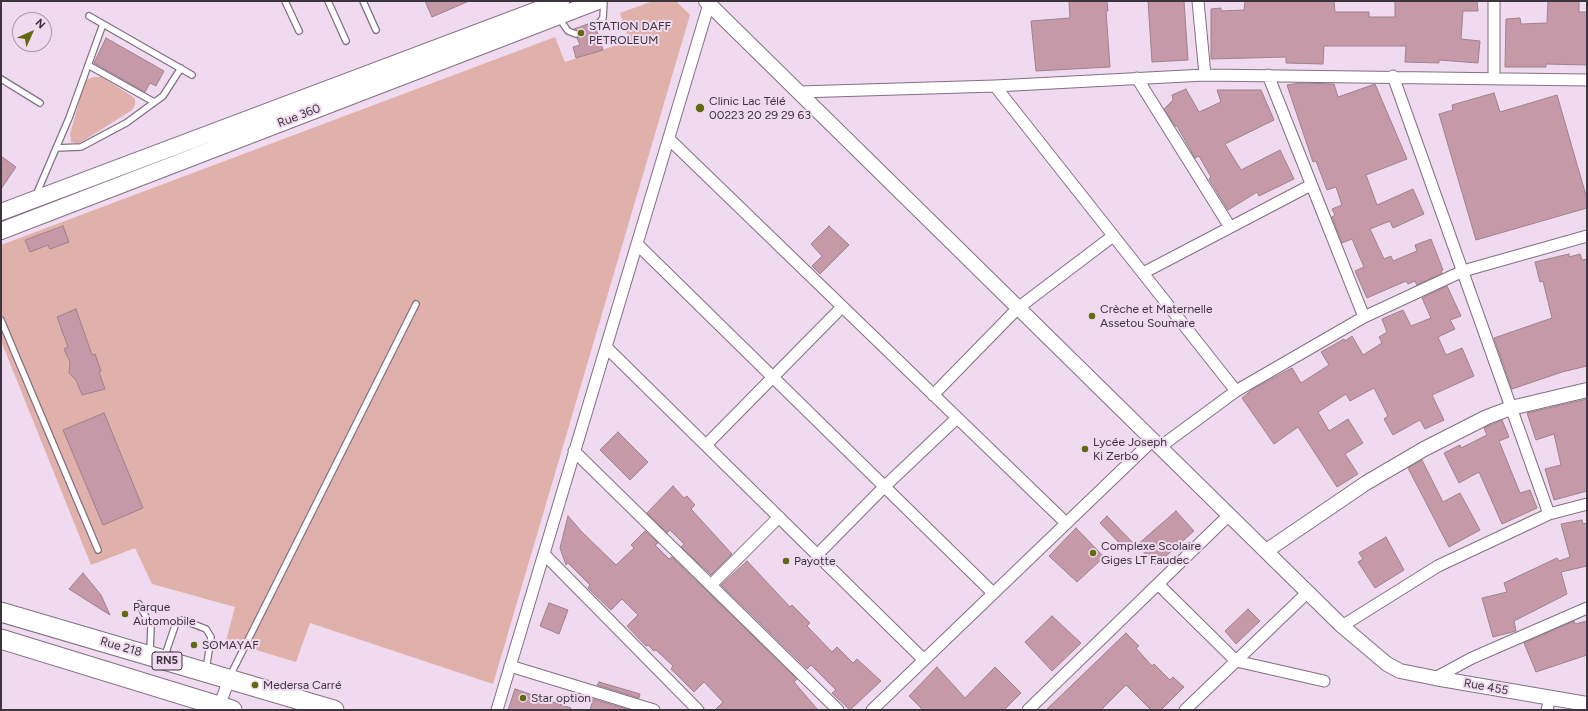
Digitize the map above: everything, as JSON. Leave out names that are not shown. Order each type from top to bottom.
[{"type":"highway","name":"Rue 218","points":[[1,612],[334,710]]},
{"type":"highway","name":"RN5","points":[[1,639],[223,709]]},
{"type":"main road","name":"Rue 360","points":[[1,212],[560,9],[598,1]]},
{"type":"main road","name":"Rue 360","points":[[1,231],[560,9]]},
{"type":"street","points":[[1198,1],[1205,75]]},
{"type":"street","points":[[1494,1],[1494,78]]},
{"type":"street","points":[[497,710],[574,451],[607,348],[708,3]]},
{"type":"street","name":"Rue 455","points":[[708,3],[1342,626],[1387,664],[1400,671],[1548,704],[1587,704]]},
{"type":"street","points":[[799,92],[995,86],[1205,75],[1393,76],[1587,80]]},
{"type":"street","points":[[1268,75],[1364,317]]},
{"type":"street","points":[[1393,76],[1549,514]]},
{"type":"street","points":[[1137,78],[1230,227]]},
{"type":"street","points":[[995,86],[1236,391]]},
{"type":"street","points":[[669,139],[1066,523]]},
{"type":"street","points":[[1143,273],[1311,185]]},
{"type":"street","points":[[933,394],[1018,308],[1113,236]]},
{"type":"street","points":[[872,710],[1066,523],[1156,443],[1236,391],[1364,317],[1462,272],[1587,236]]},
{"type":"street","points":[[637,244],[993,593]]},
{"type":"street","points":[[706,445],[842,307]]},
{"type":"street","points":[[607,348],[924,660]]},
{"type":"street","points":[[1266,551],[1366,483],[1487,417],[1511,408],[1587,390]]},
{"type":"street","points":[[818,555],[884,487],[957,418]]},
{"type":"street","points":[[574,451],[838,710]]},
{"type":"street","points":[[1342,626],[1438,566],[1549,514],[1587,504]]},
{"type":"street","points":[[1028,710],[1229,515]]},
{"type":"street","points":[[711,585],[779,517]]},
{"type":"street","points":[[544,554],[698,710]]},
{"type":"street","points":[[1158,584],[1236,661],[1324,681]]},
{"type":"street","points":[[1185,710],[1308,592]]},
{"type":"street","points":[[1435,678],[1472,658],[1587,608]]},
{"type":"street","points":[[510,666],[654,710]]},
{"type":"street","points":[[223,709],[229,679]]},
{"type":"lane","points":[[285,1],[299,31]]},
{"type":"lane","points":[[328,1],[346,41]]},
{"type":"lane","points":[[363,1],[376,30]]},
{"type":"lane","points":[[598,26],[603,18],[604,1]]},
{"type":"lane","points":[[560,9],[568,31],[576,34]]},
{"type":"lane","points":[[89,16],[192,75]]},
{"type":"lane","points":[[34,199],[56,148],[103,24]]},
{"type":"lane","points":[[88,65],[154,102]]},
{"type":"lane","points":[[56,148],[81,147],[126,123],[163,96],[181,68]]},
{"type":"lane","points":[[1,79],[40,102]]},
{"type":"lane","points":[[229,679],[416,304]]},
{"type":"lane","points":[[1,320],[98,550]]},
{"type":"lane","points":[[139,604],[151,626],[156,658]]},
{"type":"lane","points":[[156,658],[176,623],[183,620],[206,630],[211,637],[206,672]]},
{"type":"shaded area","points":[[653,1],[676,1],[690,15],[493,684],[310,623],[296,662],[226,641],[235,607],[152,584],[135,548],[91,565],[1,341],[1,245],[555,37],[565,62],[629,41],[620,13]]},
{"type":"shaded area","points":[[101,77],[132,96],[135,99],[135,105],[132,110],[80,143],[71,142],[70,134],[84,84],[88,79]]},
{"type":"building","points":[[425,1],[469,1],[432,17]]},
{"type":"building","points":[[1069,1],[1107,1],[1108,11],[1106,11],[1110,67],[1036,71],[1031,21],[1070,18]]},
{"type":"building","points":[[1148,1],[1184,1],[1188,60],[1152,62]]},
{"type":"building","points":[[1245,1],[1334,1],[1335,12],[1369,12],[1369,17],[1395,17],[1395,1],[1477,1],[1478,11],[1463,11],[1461,39],[1480,41],[1478,63],[1439,60],[1439,63],[1405,62],[1406,46],[1324,46],[1323,64],[1286,63],[1286,57],[1211,59],[1211,9],[1221,8],[1221,11],[1244,10]]},
{"type":"building","points":[[1548,1],[1579,1],[1579,12],[1587,12],[1587,65],[1546,64],[1546,67],[1505,67],[1506,19],[1520,18],[1521,24],[1547,23]]},
{"type":"building","points":[[596,21],[593,27],[595,30],[599,30],[597,31],[603,50],[576,58],[573,47],[580,45],[577,38],[580,34],[574,29]]},
{"type":"building","points":[[106,38],[164,71],[156,86],[150,83],[145,92],[94,63]]},
{"type":"building","points":[[1300,83],[1334,84],[1338,97],[1375,84],[1407,159],[1366,175],[1377,205],[1413,189],[1424,214],[1393,228],[1390,221],[1370,229],[1384,259],[1391,256],[1393,261],[1417,251],[1415,245],[1431,239],[1443,270],[1441,271],[1442,273],[1417,285],[1415,281],[1408,284],[1406,281],[1367,298],[1355,271],[1364,267],[1352,239],[1342,243],[1332,217],[1335,215],[1332,209],[1342,205],[1336,187],[1327,190],[1316,161],[1313,162],[1287,85]]},
{"type":"building","points":[[1186,89],[1199,112],[1221,102],[1217,90],[1261,90],[1274,120],[1225,144],[1241,170],[1280,150],[1294,179],[1259,196],[1257,192],[1228,210],[1209,179],[1211,177],[1199,156],[1195,158],[1177,126],[1175,126],[1164,109],[1173,100],[1172,95]]},
{"type":"building","points":[[1494,93],[1500,112],[1557,95],[1587,199],[1587,208],[1476,240],[1439,114],[1453,110],[1452,105]]},
{"type":"building","points":[[1,156],[16,167],[1,189]]},
{"type":"building","points":[[63,226],[69,242],[50,249],[48,245],[30,252],[25,240]]},
{"type":"building","points":[[829,226],[849,245],[820,274],[812,266],[822,256],[811,244]]},
{"type":"building","points":[[1569,254],[1569,257],[1580,254],[1582,260],[1587,259],[1587,366],[1562,372],[1512,389],[1494,338],[1552,318],[1543,281],[1540,282],[1535,262]]},
{"type":"building","points":[[1447,286],[1461,316],[1450,320],[1455,329],[1438,337],[1446,355],[1462,348],[1474,376],[1432,395],[1444,420],[1425,429],[1420,420],[1393,435],[1384,419],[1388,416],[1374,388],[1350,401],[1346,394],[1318,412],[1329,431],[1348,419],[1363,443],[1345,454],[1358,474],[1337,487],[1298,427],[1274,444],[1242,398],[1253,389],[1292,368],[1301,383],[1329,365],[1321,352],[1344,339],[1345,341],[1352,336],[1363,355],[1382,343],[1379,337],[1387,332],[1382,319],[1403,310],[1411,326],[1431,318],[1422,298]]},
{"type":"building","points":[[76,309],[92,355],[95,354],[105,389],[82,395],[76,380],[69,373],[70,362],[64,349],[68,347],[57,317]]},
{"type":"building","points":[[1587,399],[1587,491],[1554,500],[1545,469],[1561,465],[1554,434],[1536,440],[1527,413]]},
{"type":"building","points":[[104,413],[143,508],[103,525],[63,430]]},
{"type":"building","points":[[1502,420],[1509,437],[1499,441],[1520,493],[1530,490],[1537,508],[1502,524],[1479,472],[1459,483],[1444,453],[1460,445],[1461,448],[1487,435],[1484,428]]},
{"type":"building","points":[[618,432],[648,462],[630,480],[600,450]]},
{"type":"building","points":[[1422,460],[1443,502],[1460,493],[1480,530],[1449,547],[1408,468]]},
{"type":"building","points":[[673,486],[684,498],[687,496],[695,505],[691,509],[732,554],[711,575],[681,547],[684,544],[670,530],[667,533],[647,513]]},
{"type":"building","points":[[1176,511],[1194,531],[1156,565],[1137,545]]},
{"type":"building","points":[[568,516],[616,565],[634,548],[631,545],[645,531],[658,543],[655,545],[669,559],[672,557],[797,679],[794,682],[818,710],[715,710],[723,702],[704,682],[694,692],[671,669],[673,666],[656,650],[654,651],[648,645],[646,646],[627,626],[638,615],[622,599],[611,610],[588,588],[590,585],[568,563],[566,565],[560,548]]},
{"type":"building","points":[[1107,516],[1136,546],[1129,553],[1100,523]]},
{"type":"building","points":[[1582,520],[1583,524],[1587,523],[1587,566],[1561,572],[1567,594],[1514,621],[1516,631],[1493,637],[1482,598],[1507,592],[1504,583],[1557,558],[1559,561],[1570,557],[1561,524]]},
{"type":"building","points":[[1076,528],[1104,557],[1077,582],[1049,556]]},
{"type":"building","points":[[1386,537],[1404,570],[1375,588],[1358,562],[1363,559],[1359,553]]},
{"type":"building","points":[[747,561],[790,607],[792,605],[810,623],[807,626],[832,652],[837,647],[853,663],[857,659],[881,681],[850,710],[832,693],[836,690],[811,665],[807,669],[721,585]]},
{"type":"building","points":[[83,573],[101,595],[110,615],[69,589]]},
{"type":"building","points":[[549,603],[568,610],[559,634],[540,626]]},
{"type":"building","points":[[1248,609],[1260,621],[1236,644],[1225,631]]},
{"type":"building","points":[[1052,616],[1081,643],[1052,671],[1025,642]]},
{"type":"building","points":[[1574,621],[1575,624],[1587,621],[1587,655],[1536,672],[1524,643]]},
{"type":"building","points":[[1126,633],[1139,646],[1136,648],[1152,666],[1154,664],[1170,680],[1173,677],[1184,687],[1161,710],[1151,710],[1126,685],[1101,710],[1046,710]]},
{"type":"building","points":[[937,667],[965,698],[995,667],[1021,693],[1004,710],[923,710],[909,696]]},
{"type":"building","points":[[599,682],[640,694],[639,698],[597,685]]},
{"type":"building","points":[[515,689],[571,708],[571,710],[508,710]]},
{"type":"building","points":[[593,699],[630,710],[590,710]]},
{"type":"place","name":"STATION DAFF PETROLEUM","points":[[581,33]]},
{"type":"place","name":"Clinic Lac Télé 00223 20 29 29 63","points":[[700,108]]},
{"type":"place","name":"Crèche et Maternelle Assetou Soumare","points":[[1092,316]]},
{"type":"place","name":"Lycée Joseph Ki Zerbo","points":[[1085,449]]},
{"type":"place","name":"Complexe Scolaire Giges LT Faudec","points":[[1093,553]]},
{"type":"place","name":"Payotte","points":[[786,561]]},
{"type":"place","name":"Parque Automobile","points":[[125,614]]},
{"type":"place","name":"SOMAYAF","points":[[194,645]]},
{"type":"place","name":"Medersa Carré","points":[[255,685]]},
{"type":"place","name":"Star option","points":[[523,698]]}]
